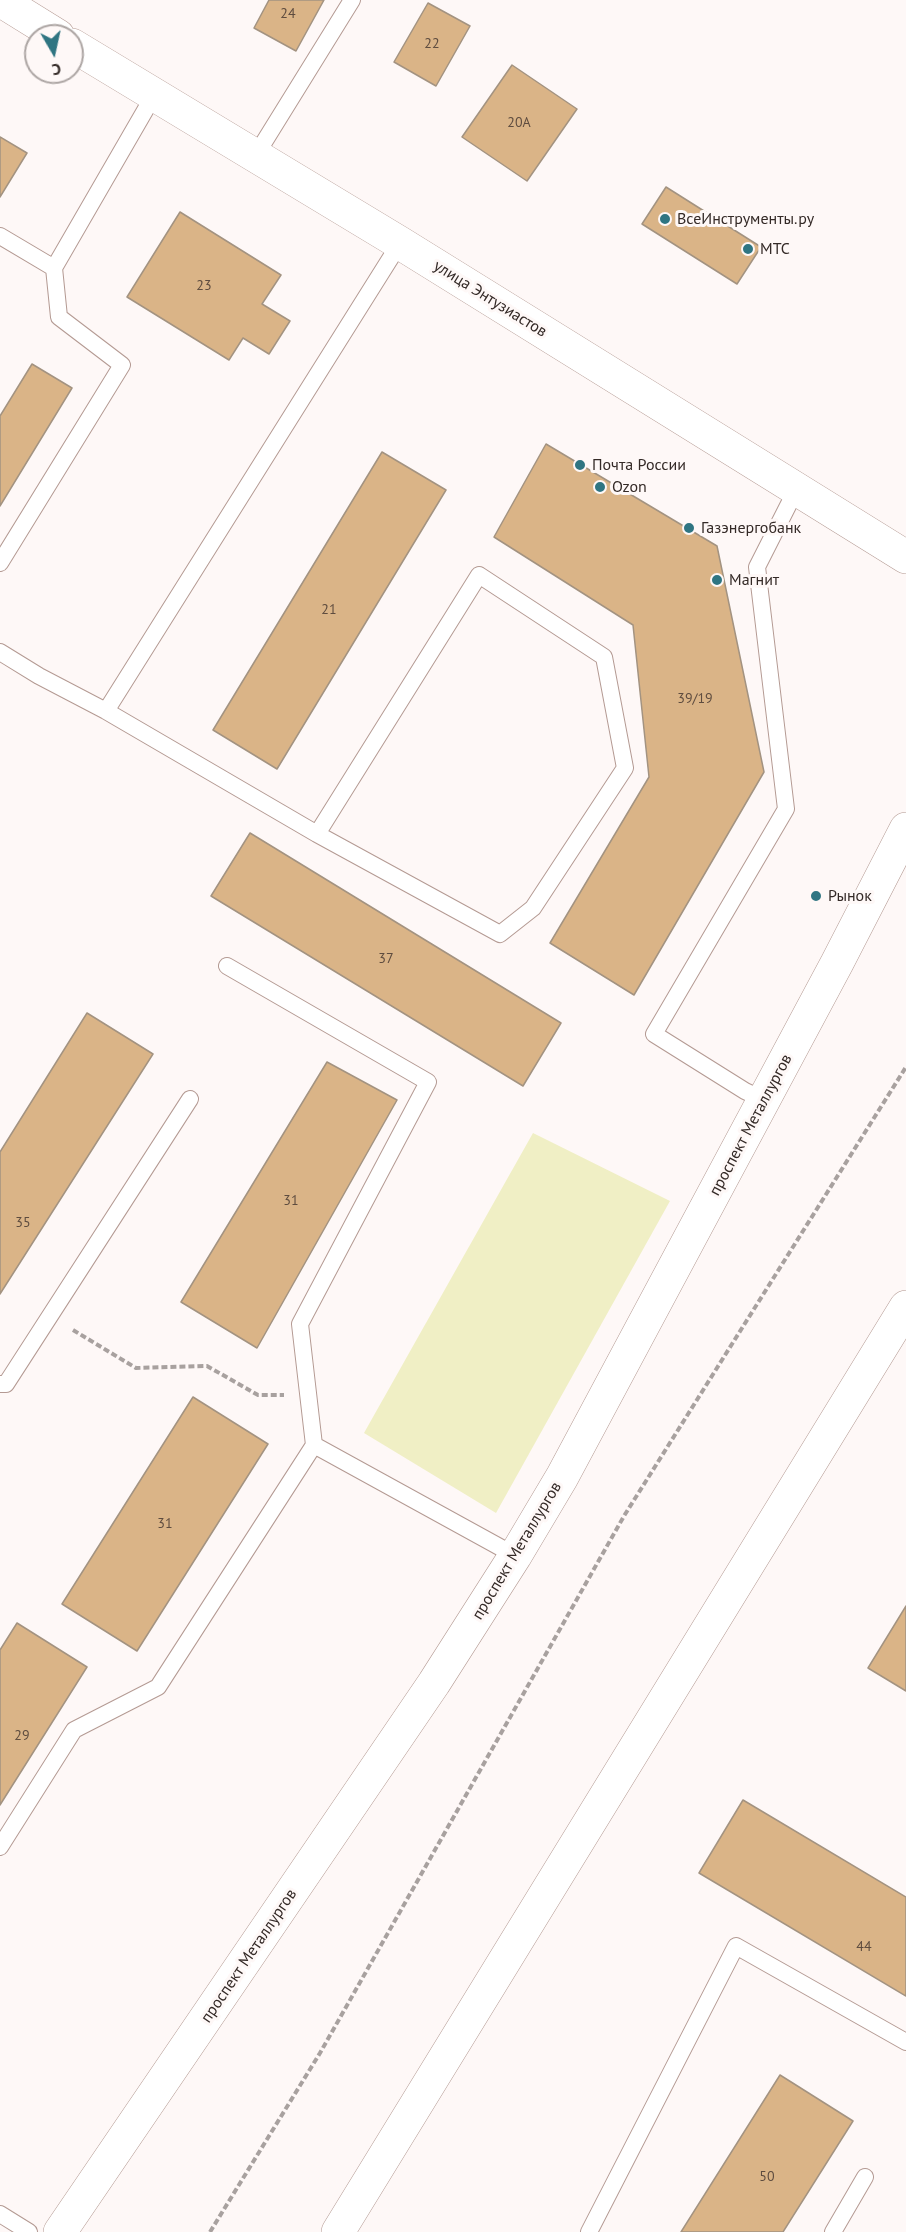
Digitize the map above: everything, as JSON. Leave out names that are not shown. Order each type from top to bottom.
[{"type":"street","points":[[0,0],[39,24]]},
{"type":"street","name":"улица Энтузиастов","points":[[84,52],[400,243],[906,557]]},
{"type":"street","name":"проспект Металлургов","points":[[60,2232],[428,1693],[516,1556],[562,1477],[906,829]]},
{"type":"street","points":[[338,2232],[906,1307]]},
{"type":"lane","points":[[256,155],[352,0]]},
{"type":"lane","points":[[0,563],[122,365],[59,317],[54,268],[154,95]]},
{"type":"lane","points":[[0,236],[54,268]]},
{"type":"lane","points":[[106,711],[400,243]]},
{"type":"lane","points":[[764,1100],[745,1091],[654,1034],[786,809],[757,567],[797,488]]},
{"type":"lane","points":[[0,652],[317,834],[500,933],[533,908],[625,768],[604,657],[479,575],[317,834]]},
{"type":"lane","points":[[0,1847],[74,1730],[158,1687],[314,1445],[300,1324],[428,1082],[227,966]]},
{"type":"lane","points":[[0,1384],[6,1384],[190,1098]]},
{"type":"lane","points":[[314,1445],[516,1556]]},
{"type":"lane","points":[[589,2232],[736,1946],[906,2042]]},
{"type":"lane","points":[[833,2232],[865,2177]]},
{"type":"lane","points":[[0,2214],[29,2232]]},
{"type":"path","points":[[210,2232],[320,2053],[624,1516],[906,1067]]},
{"type":"path","points":[[49,1316],[136,1368],[207,1366],[258,1395],[309,1395]]},
{"type":"green space","points":[[533,1133],[670,1201],[496,1513],[364,1433]]},
{"type":"building","points":[[269,0],[324,0],[296,51],[254,28]]},
{"type":"building","points":[[428,3],[470,26],[436,86],[394,62]]},
{"type":"building","points":[[512,65],[577,109],[527,181],[462,137]]},
{"type":"building","points":[[0,137],[27,153],[0,197]]},
{"type":"building","points":[[666,187],[761,247],[737,284],[642,224]]},
{"type":"building","points":[[180,212],[281,275],[262,304],[290,321],[269,354],[243,338],[229,360],[127,297]]},
{"type":"building","points":[[32,364],[72,388],[0,506],[0,416]]},
{"type":"building","points":[[546,444],[717,546],[764,772],[634,995],[550,943],[649,777],[633,625],[494,537]]},
{"type":"building","points":[[382,452],[446,490],[277,769],[213,730]]},
{"type":"building","points":[[250,833],[561,1023],[523,1086],[211,896]]},
{"type":"building","points":[[87,1013],[153,1054],[0,1294],[0,1152]]},
{"type":"building","points":[[327,1062],[397,1100],[257,1348],[181,1302]]},
{"type":"building","points":[[193,1397],[268,1444],[137,1651],[62,1604]]},
{"type":"building","points":[[906,1606],[906,1691],[868,1668]]},
{"type":"building","points":[[17,1623],[87,1667],[0,1805],[0,1650]]},
{"type":"building","points":[[743,1800],[906,1897],[906,1996],[699,1873]]},
{"type":"building","points":[[780,2075],[853,2121],[783,2232],[681,2232]]},
{"type":"place","name":"ВсеИнструменты.ру","points":[[665,219]]},
{"type":"place","name":"МТС","points":[[748,249]]},
{"type":"place","name":"Почта России","points":[[580,465]]},
{"type":"place","name":"Ozon","points":[[600,487]]},
{"type":"place","name":"Газэнергобанк","points":[[689,528]]},
{"type":"place","name":"Магнит","points":[[717,580]]},
{"type":"place","name":"Рынок","points":[[816,896]]}]
